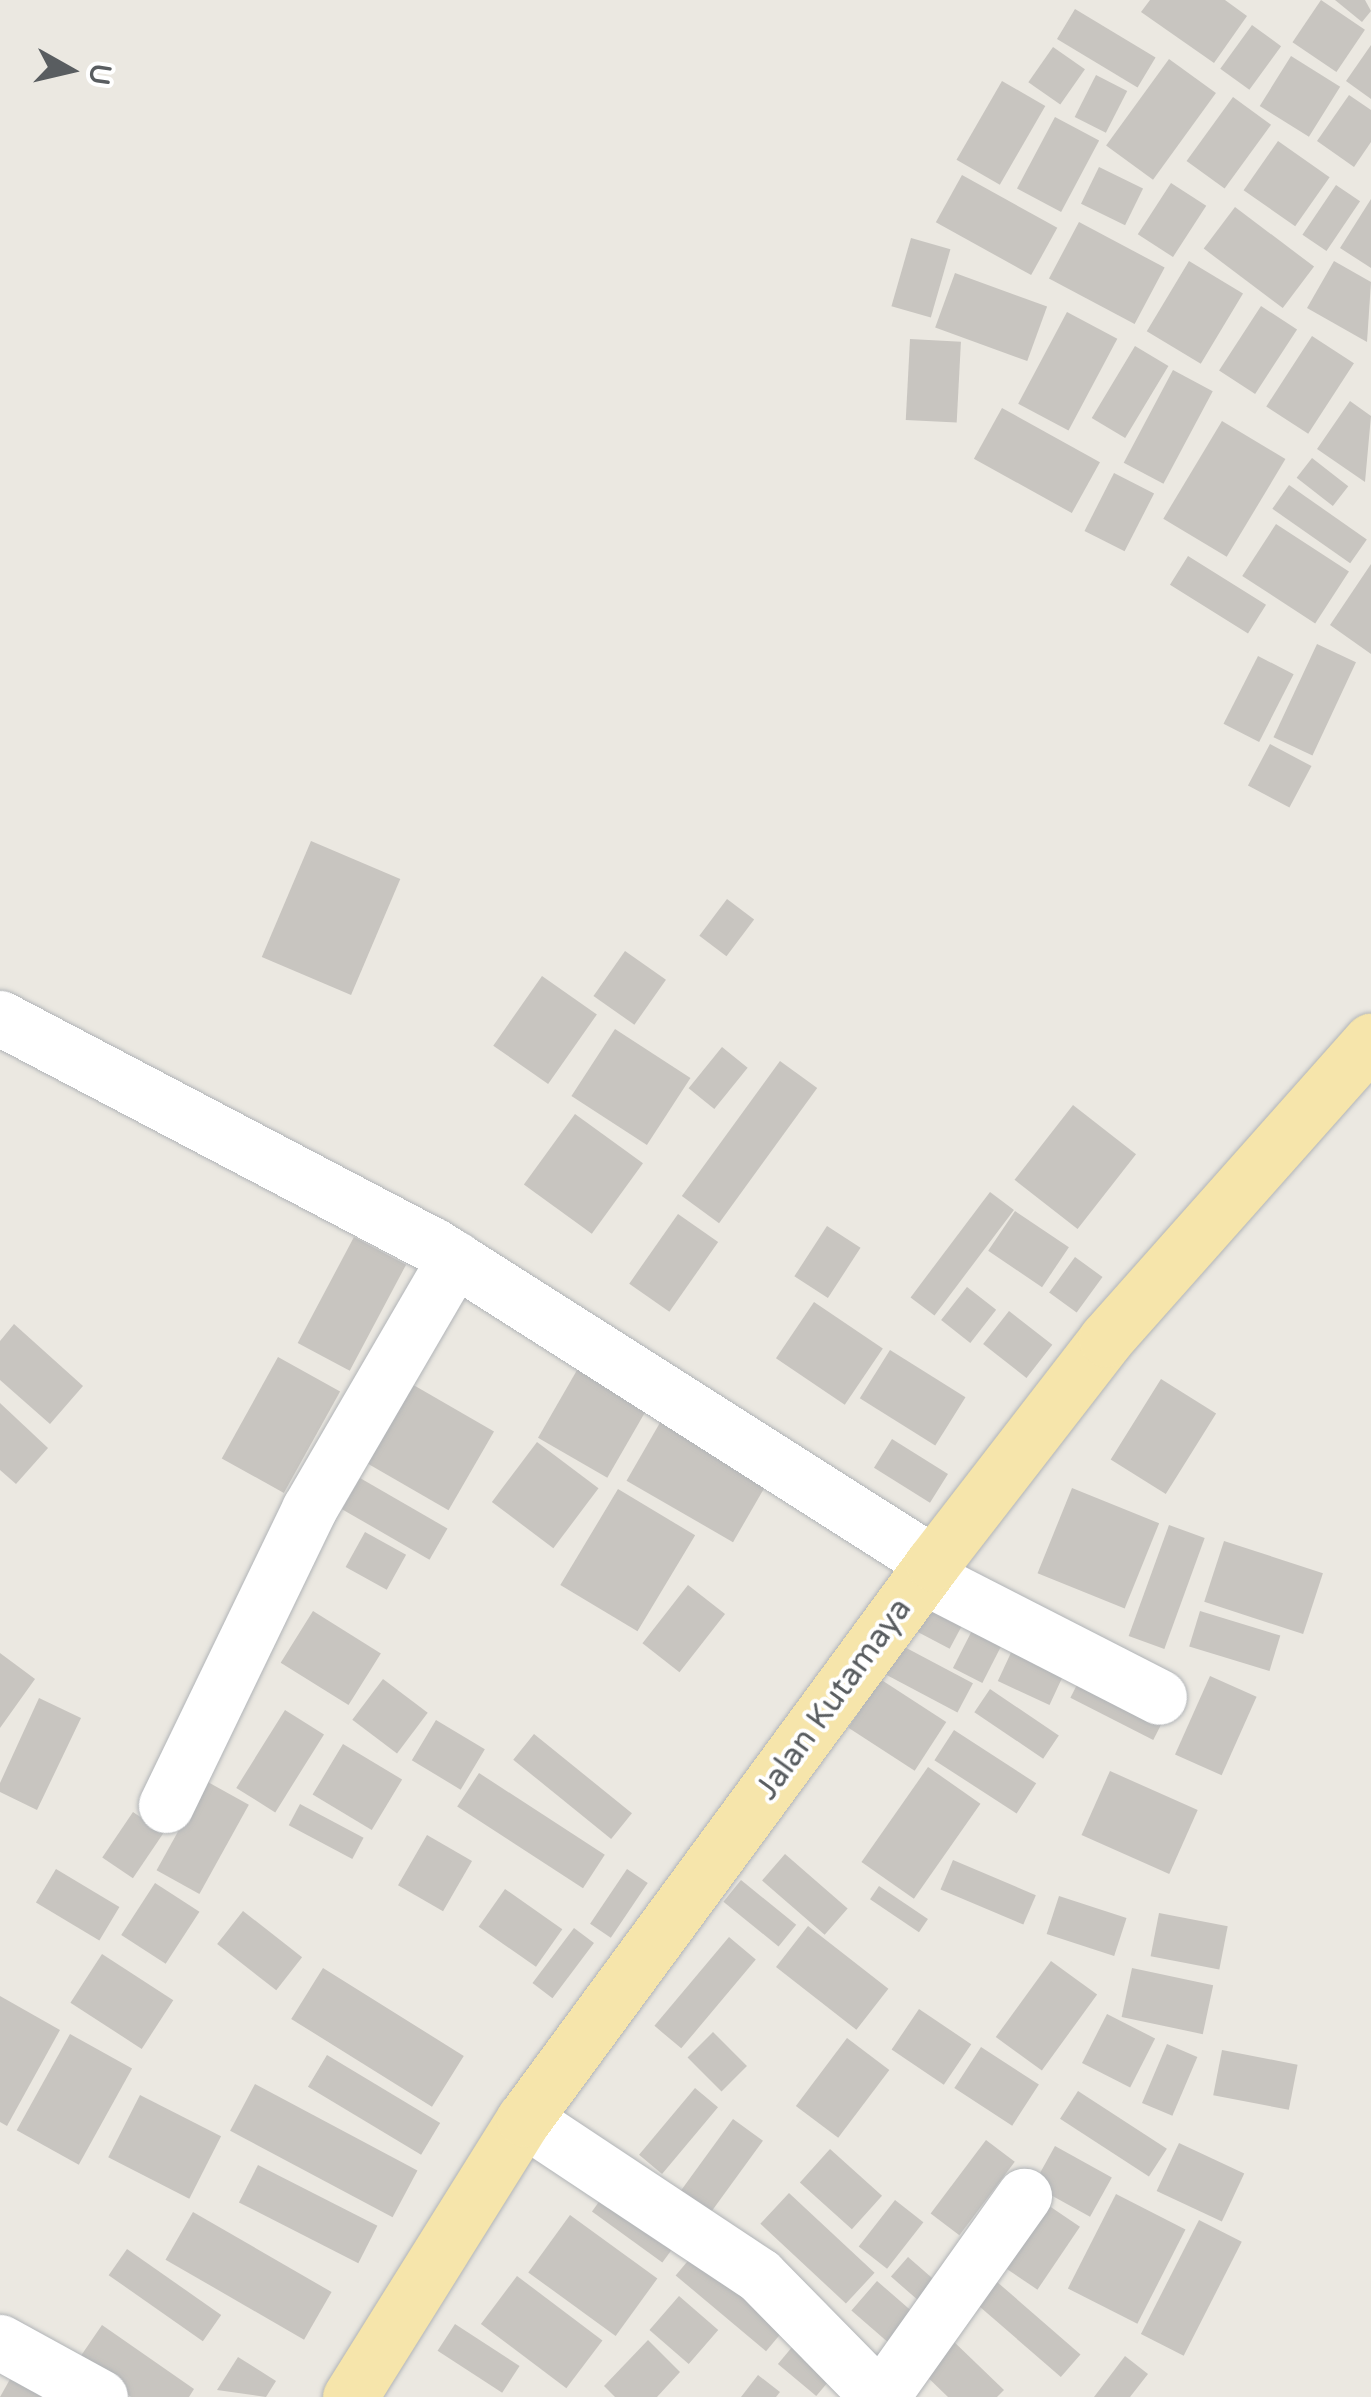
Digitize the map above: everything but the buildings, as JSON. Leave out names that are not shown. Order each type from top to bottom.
[{"type":"main road","name":"Jalan Kutamaya","points":[[350,2397],[524,2119],[928,1570],[1106,1338],[1371,1041]]},
{"type":"street","points":[[0,1018],[455,1258],[928,1570],[1158,1697]]},
{"type":"street","points":[[166,1806],[308,1509],[455,1258]]},
{"type":"street","points":[[524,2119],[759,2276],[880,2397],[1024,2196]]},
{"type":"street","points":[[0,2342],[100,2397]]}]
